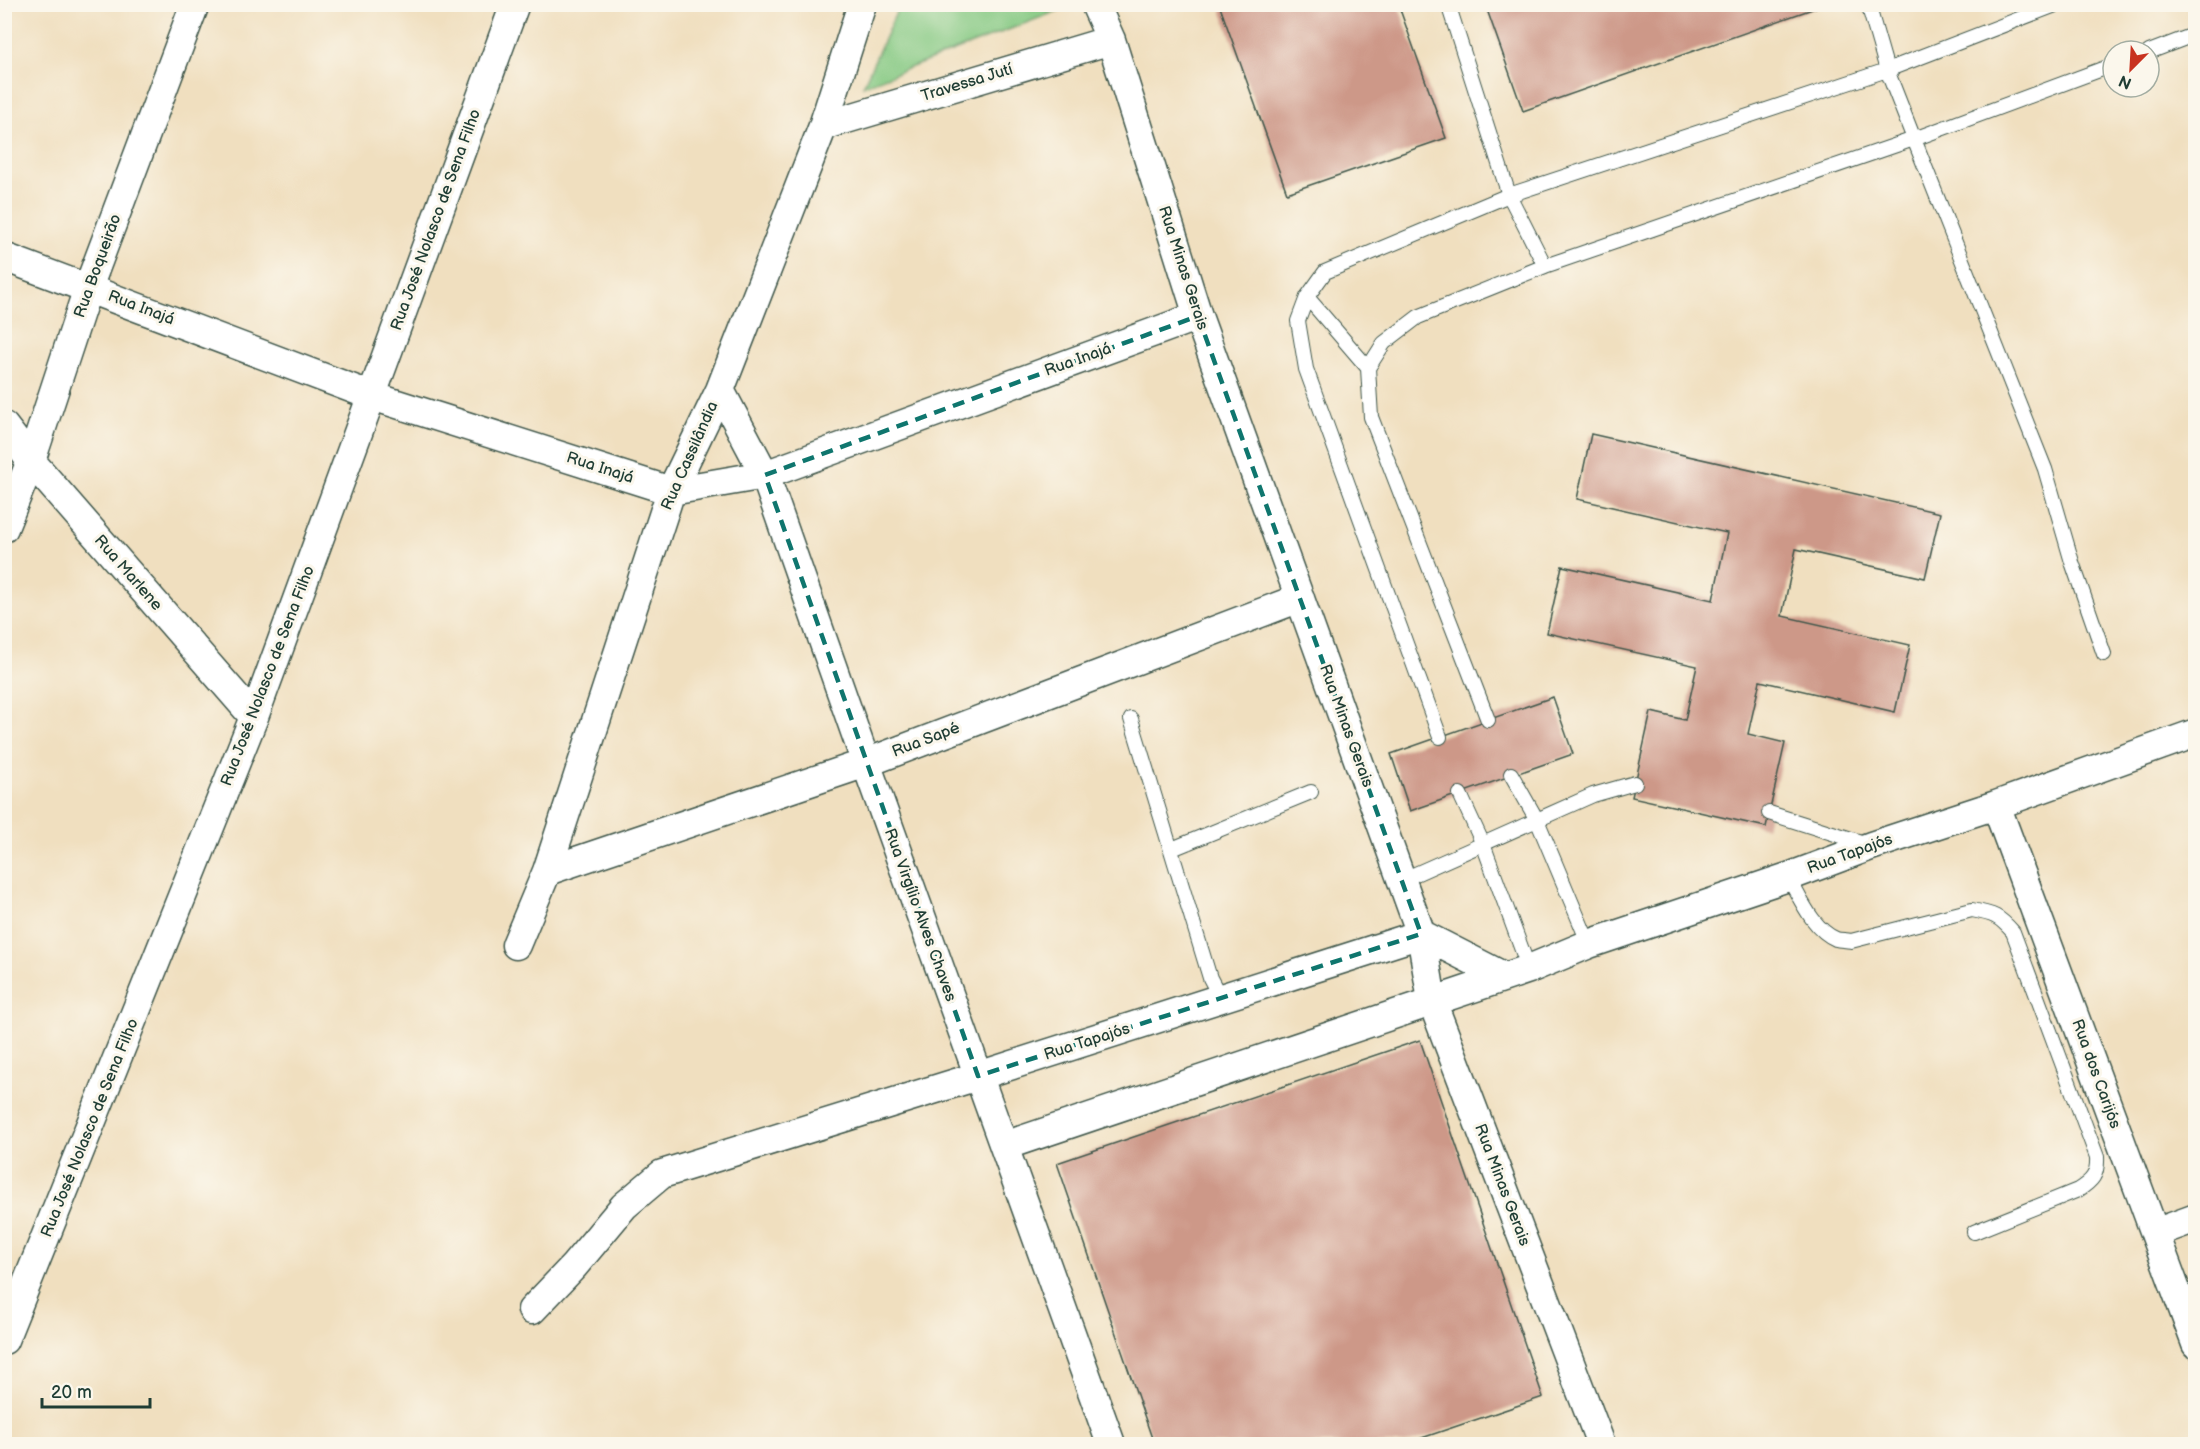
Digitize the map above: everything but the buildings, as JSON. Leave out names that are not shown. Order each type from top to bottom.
[{"type":"street","name":"Rua Boqueirão","points":[[4,528],[31,461],[88,288],[195,4]]},
{"type":"street","name":"Rua José Nolasco de Sena Filho","points":[[4,1340],[254,717],[514,4]]},
{"type":"street","name":"Rua Cassilândia","points":[[516,945],[547,871],[671,491],[720,390],[823,126],[862,4]]},
{"type":"street","name":"Rua Minas Gerais","points":[[1095,4],[1111,40],[1198,316],[1421,934],[1432,1002],[1601,1444]]},
{"type":"street","name":"Travessa Jutí","points":[[823,126],[1111,40]]},
{"type":"street","name":"Rua Inajá","points":[[4,257],[372,396],[671,491],[765,475],[1198,316]]},
{"type":"street","name":"Rua Virgílio Alves Chaves","points":[[720,390],[765,475],[1111,1444]]},
{"type":"street","name":"Rua Marlene","points":[[4,426],[31,461],[254,717]]},
{"type":"street","name":"Rua Sapé","points":[[547,871],[866,763],[1300,598]]},
{"type":"street","name":"Rua Tapajós","points":[[1004,1146],[1517,973],[1589,944],[1996,805],[2196,733]]},
{"type":"street","name":"Rua dos Carijós","points":[[1996,805],[2196,1344]]},
{"type":"street","name":"Rua Tapajós","points":[[532,1310],[568,1273],[624,1206],[662,1174],[978,1076],[1421,934]]},
{"type":"street","points":[[1421,934],[1517,973]]},
{"type":"street","points":[[2155,1233],[2196,1218]]},
{"type":"lane","points":[[1448,4],[1509,195],[1545,266]]},
{"type":"lane","points":[[1868,4],[1887,70],[2045,469],[2072,562],[2104,654]]},
{"type":"lane","points":[[1440,737],[1306,369],[1298,321],[1306,297],[1325,272],[1509,195],[1887,70],[2058,4]]},
{"type":"lane","points":[[2161,47],[2196,34]]},
{"type":"lane","points":[[1488,720],[1371,417],[1368,368],[1384,343],[1418,317],[1545,266],[1914,139],[2101,69]]},
{"type":"lane","points":[[1306,297],[1368,368]]},
{"type":"lane","points":[[1131,719],[1210,978],[1221,999]]},
{"type":"lane","points":[[1511,774],[1537,820],[1589,944]]},
{"type":"lane","points":[[1402,880],[1593,795],[1635,783]]},
{"type":"lane","points":[[1172,849],[1311,792]]},
{"type":"lane","points":[[1460,794],[1483,844],[1517,973]]},
{"type":"lane","points":[[1769,813],[1871,846]]},
{"type":"lane","points":[[1788,877],[1810,915],[1820,927],[1836,939],[1851,941],[1972,910],[1990,913],[2000,918],[2013,932],[2097,1157],[2098,1171],[2091,1181],[2078,1190],[1974,1232]]},
{"type":"highlighted area","points":[[1198,316],[1421,934],[978,1076],[765,475]]},
{"type":"green space","points":[[900,4],[1073,4],[1073,5],[863,86]]}]
